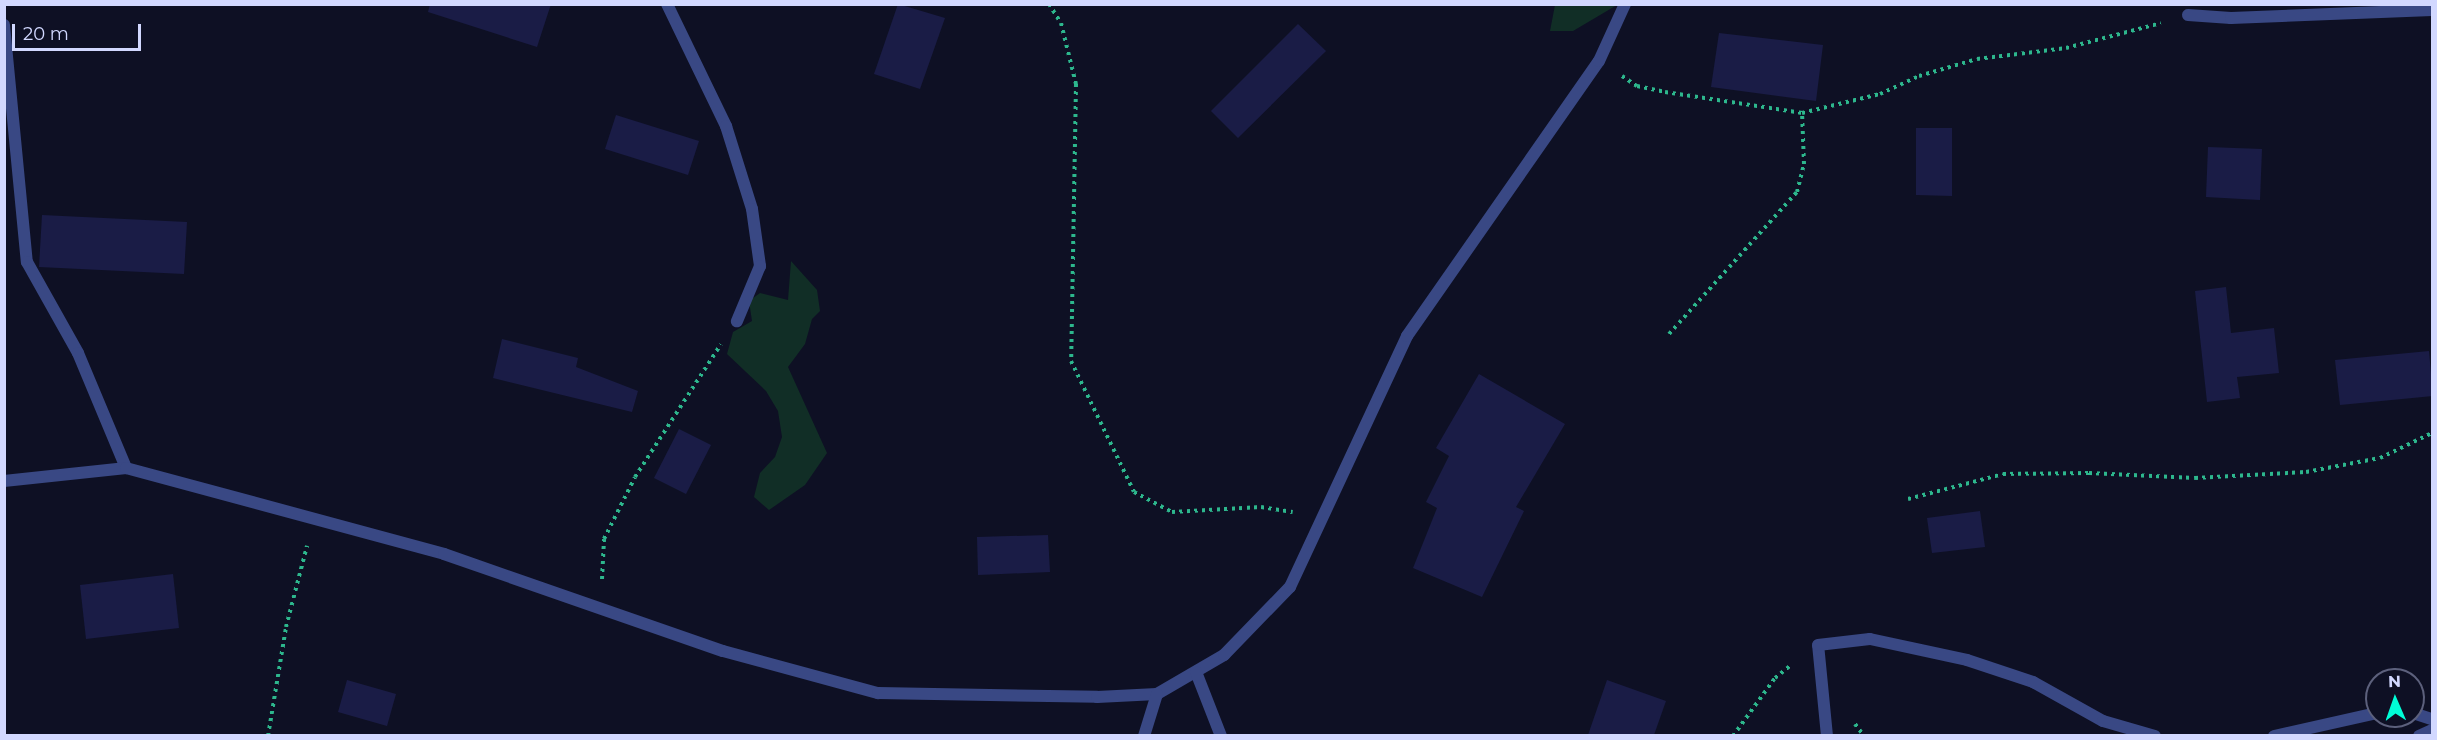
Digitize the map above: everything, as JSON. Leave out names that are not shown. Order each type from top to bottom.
[{"type":"street","points":[[667,4],[726,126],[752,209],[760,266],[738,321]]},
{"type":"street","points":[[4,481],[126,468],[444,554],[723,651],[878,693],[1097,697],[1157,694],[1224,656],[1290,587],[1407,336],[1599,61],[1624,4]]},
{"type":"street","points":[[2188,15],[2231,18],[2433,10]]},
{"type":"street","points":[[4,25],[27,262],[78,353],[126,468]]},
{"type":"street","points":[[1827,735],[1818,645],[1870,639],[1966,660],[2033,682],[2103,721],[2155,735]]},
{"type":"street","points":[[1196,672],[1221,735]]},
{"type":"street","points":[[1144,735],[1157,694]]},
{"type":"street","points":[[2274,735],[2365,716]]},
{"type":"street","points":[[2419,735],[2433,730]]},
{"type":"path","points":[[1048,4],[1061,23],[1076,84],[1071,361],[1134,492],[1173,512],[1261,507],[1323,517]]},
{"type":"path","points":[[1599,61],[1637,86],[1802,113],[1880,94],[1919,76],[1977,59],[2066,48],[2188,15]]},
{"type":"path","points":[[1669,334],[1797,192],[1804,164],[1802,113]]},
{"type":"path","points":[[600,609],[604,539],[668,422],[738,321]]},
{"type":"path","points":[[1908,499],[2003,474],[2089,473],[2195,478],[2306,472],[2380,458],[2433,434]]},
{"type":"path","points":[[268,735],[286,627],[315,519]]},
{"type":"path","points":[[1733,735],[1775,678],[1818,645]]},
{"type":"green space","points":[[1555,4],[1617,5],[1573,31],[1550,31]]},
{"type":"green space","points":[[791,261],[817,290],[820,311],[812,319],[805,344],[788,367],[827,453],[805,485],[769,510],[754,497],[760,473],[775,457],[782,437],[778,411],[766,391],[727,354],[733,332],[752,321],[749,301],[760,293],[788,300]]},
{"type":"building","points":[[430,4],[551,4],[537,47],[428,12]]},
{"type":"building","points":[[898,4],[945,18],[920,89],[874,74]]},
{"type":"building","points":[[1298,24],[1326,51],[1238,138],[1211,111]]},
{"type":"building","points":[[1719,33],[1823,45],[1816,101],[1711,87]]},
{"type":"building","points":[[616,115],[699,141],[688,175],[605,149]]},
{"type":"building","points":[[1916,128],[1952,128],[1952,196],[1916,195]]},
{"type":"building","points":[[2208,147],[2262,149],[2260,200],[2206,197]]},
{"type":"building","points":[[42,215],[187,222],[184,274],[39,267]]},
{"type":"building","points":[[2226,287],[2231,333],[2274,328],[2279,373],[2237,377],[2240,398],[2207,402],[2195,291]]},
{"type":"building","points":[[502,339],[578,358],[576,367],[638,391],[632,412],[493,378]]},
{"type":"building","points":[[2429,351],[2433,396],[2340,405],[2335,360]]},
{"type":"building","points":[[1479,374],[1565,424],[1516,507],[1524,511],[1482,597],[1413,568],[1437,508],[1426,502],[1449,456],[1436,448]]},
{"type":"building","points":[[679,429],[711,445],[686,494],[654,478]]},
{"type":"building","points":[[1980,511],[1985,547],[1932,553],[1927,518]]},
{"type":"building","points":[[1048,535],[1050,572],[978,575],[977,537]]},
{"type":"building","points":[[173,574],[179,628],[86,639],[80,585]]},
{"type":"building","points":[[347,680],[396,694],[387,726],[338,712]]},
{"type":"building","points":[[1607,680],[1666,701],[1654,735],[1588,735]]}]
